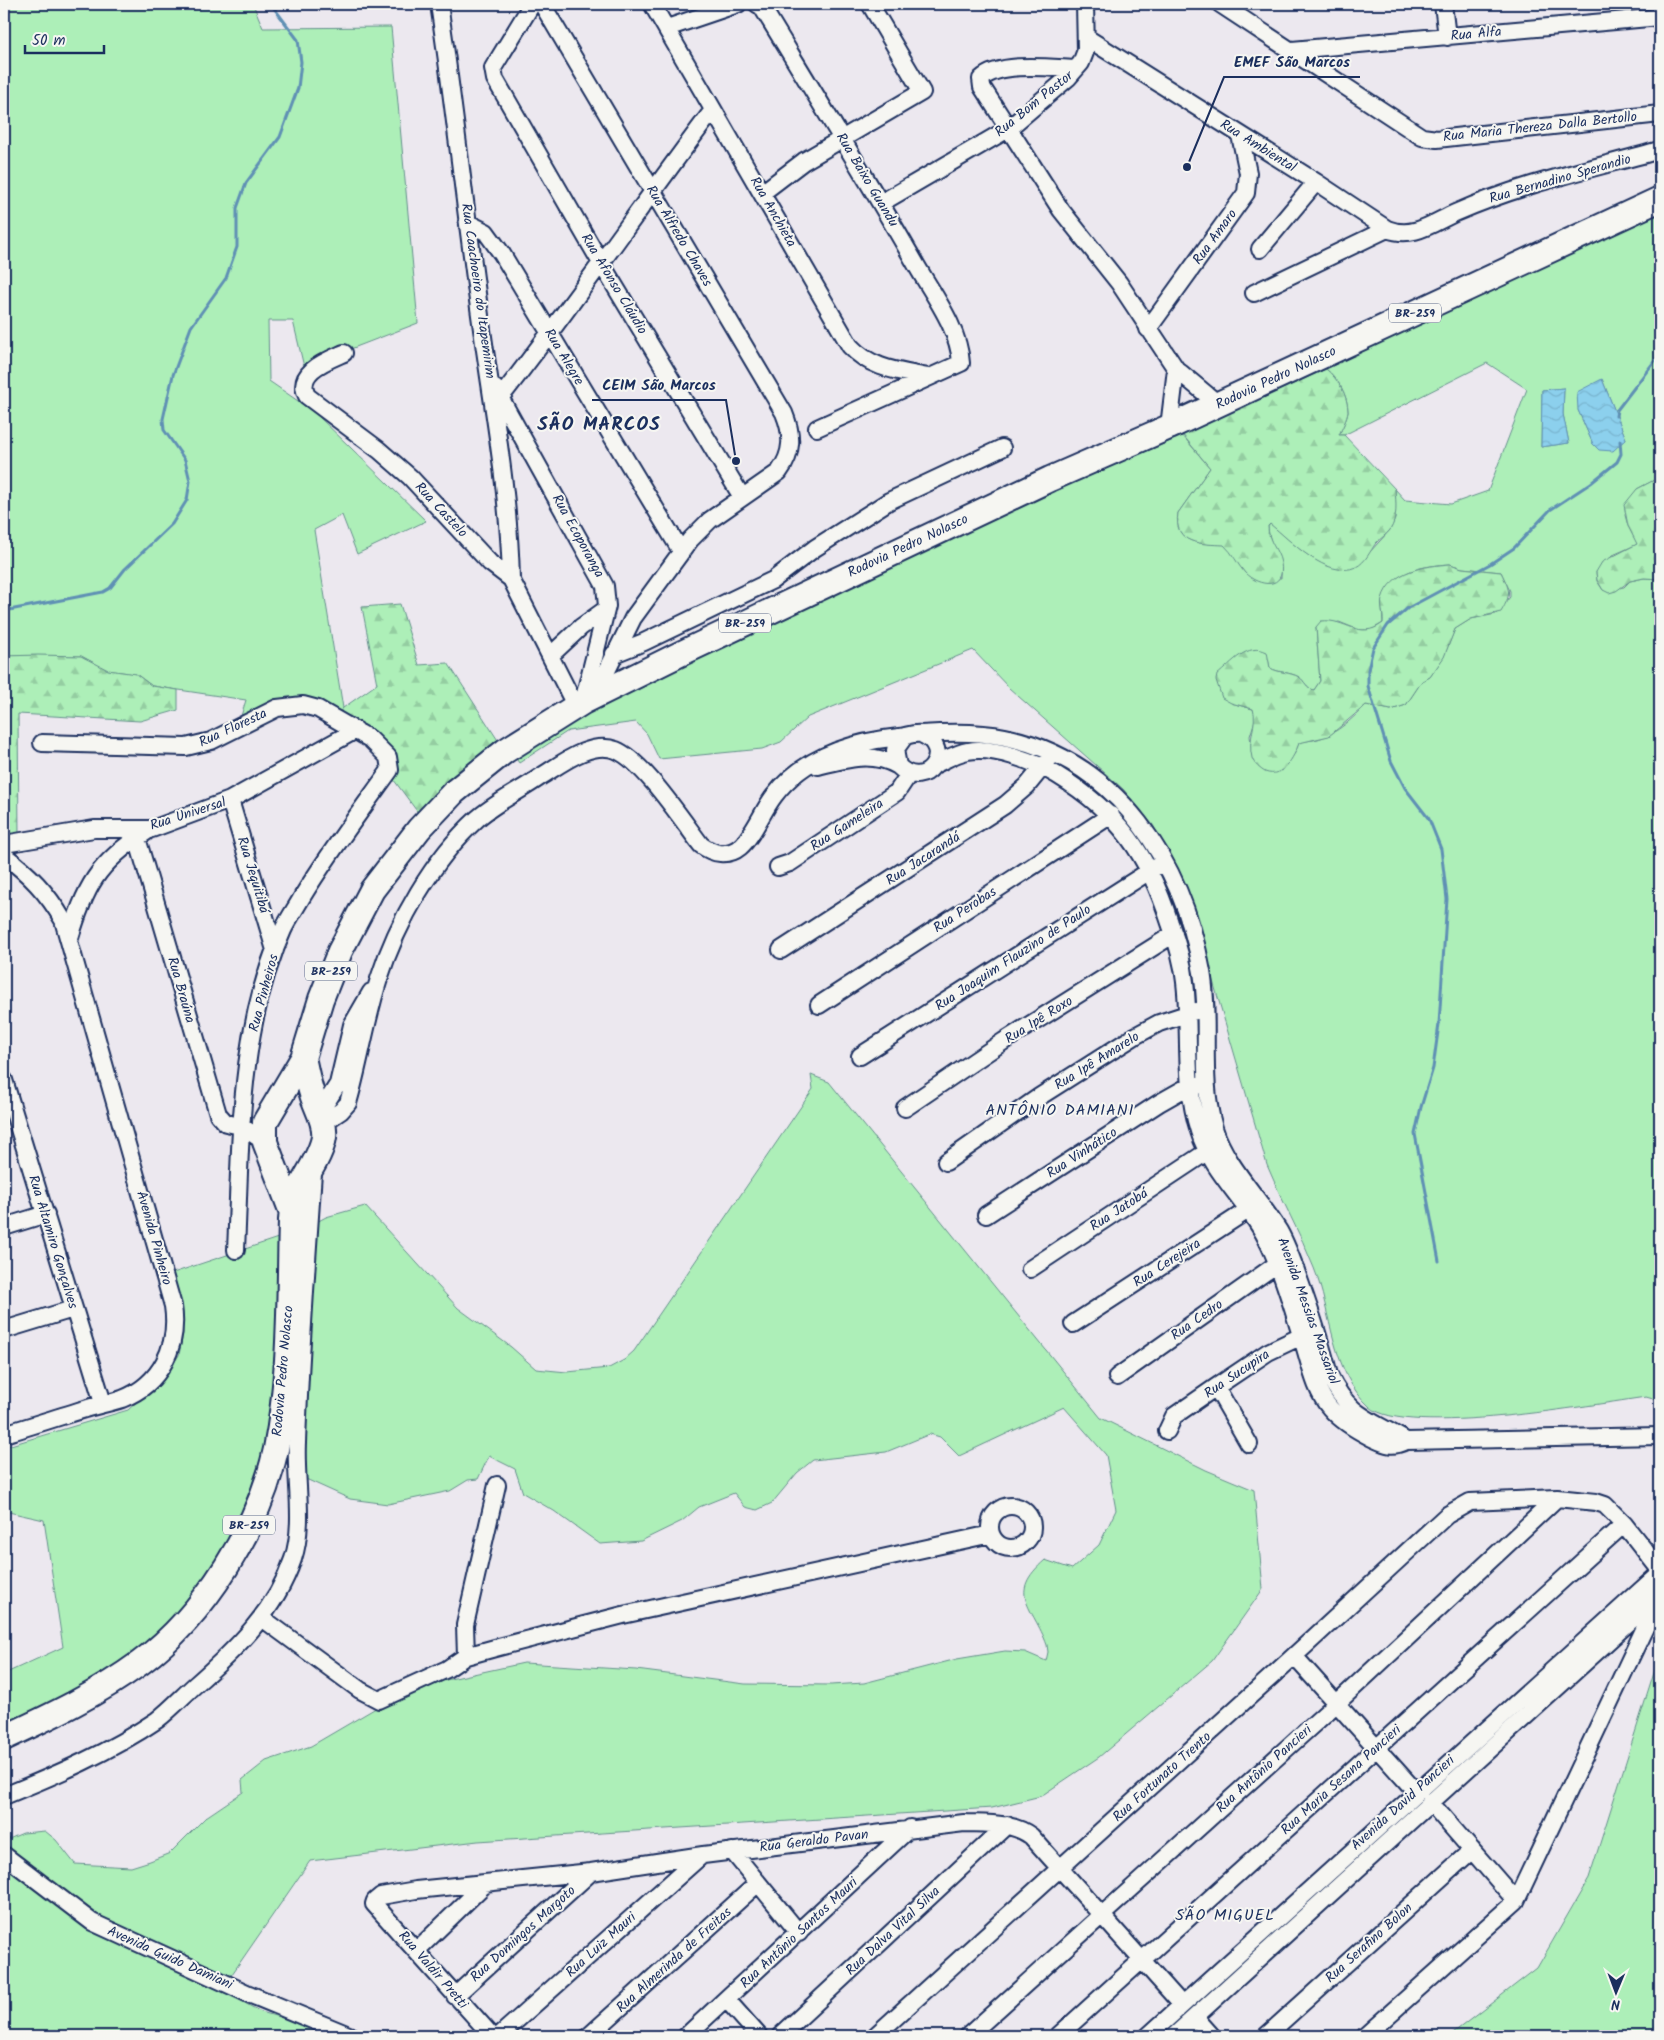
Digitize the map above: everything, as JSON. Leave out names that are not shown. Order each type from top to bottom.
[{"type":"highway","name":"Rodovia Pedro Nolasco","points":[[291,1210],[263,1132],[270,1113],[303,1058],[321,999],[340,951],[372,890],[418,829],[454,792],[505,751],[584,702],[1050,478],[1169,428],[1660,199]]},
{"type":"highway","name":"Rodovia Pedro Nolasco","points":[[7,1736],[77,1703],[141,1662],[184,1621],[231,1560],[256,1509],[277,1445],[286,1370],[291,1210],[324,1138],[321,1118],[312,1096],[303,1058]]},
{"type":"highway","points":[[270,1113],[286,1105],[302,1105],[321,1118]]},
{"type":"highway","points":[[269,1152],[288,1170],[298,1170],[313,1161]]},
{"type":"street","name":"Rua Caachoeiro do Itapemirim","points":[[439,4],[491,382],[511,579]]},
{"type":"street","name":"Rua Afonso Cláudio","points":[[532,4],[493,68],[495,79],[601,263],[742,497]]},
{"type":"street","name":"Rua Alfredo Chaves","points":[[542,4],[784,413],[790,428],[791,442],[786,462],[779,472],[742,497]]},
{"type":"street","name":"Rua Anchieta","points":[[652,4],[841,332],[858,356],[877,366],[928,377]]},
{"type":"street","points":[[667,28],[738,4]]},
{"type":"street","name":"Rua Baixo Guandu","points":[[757,4],[762,7],[881,203],[953,333],[960,352],[961,363],[928,377]]},
{"type":"street","points":[[762,193],[788,172],[842,138],[922,92],[870,4]]},
{"type":"street","name":"Rua Bom Pastor","points":[[881,203],[1008,129],[1076,69],[1086,50],[1085,4]]},
{"type":"street","name":"Rua Maria Thereza Dalla Bertollo","points":[[1220,4],[1427,138],[1437,139],[1660,114]]},
{"type":"street","points":[[1443,4],[1447,37]]},
{"type":"street","name":"Rua Alfa","points":[[1292,50],[1660,17]]},
{"type":"street","name":"Rua Ambiental","points":[[1086,38],[1316,182],[1387,229],[1406,234]]},
{"type":"street","points":[[1076,69],[1040,67],[1010,69],[985,76],[981,79],[983,92],[1061,210],[1120,283],[1148,329],[1176,369],[1218,404]]},
{"type":"street","points":[[500,398],[550,334],[652,190],[713,110]]},
{"type":"street","name":"Rua Amaro","points":[[1148,329],[1246,193],[1248,173],[1240,135]]},
{"type":"street","name":"Rua Bernadino Sperandio","points":[[1406,234],[1515,190],[1660,150]]},
{"type":"street","points":[[1260,249],[1316,182]]},
{"type":"street","name":"Rua Alegre","points":[[468,223],[486,232],[493,240],[681,551]]},
{"type":"street","points":[[1254,294],[1387,229]]},
{"type":"street","name":"Rua Castelo","points":[[344,353],[319,365],[308,374],[304,386],[307,396],[379,450],[410,477],[490,563],[511,579],[550,656],[584,702]]},
{"type":"street","points":[[1169,428],[1176,369]]},
{"type":"street","points":[[817,428],[928,377]]},
{"type":"street","name":"Rua Ecoporanga","points":[[491,382],[601,576],[608,597],[584,702]]},
{"type":"street","points":[[614,654],[644,642],[773,580],[822,543],[889,501],[1002,448]]},
{"type":"street","points":[[584,702],[614,654],[633,618],[681,551],[710,520],[742,497]]},
{"type":"street","points":[[550,656],[577,631],[606,609]]},
{"type":"street","name":"Rua Floresta","points":[[42,743],[180,748],[211,741],[277,708],[292,705],[312,706],[356,730],[384,752],[390,764],[390,770]]},
{"type":"street","name":"Rua Universal","points":[[4,844],[94,828],[152,829],[230,800],[356,730]]},
{"type":"street","name":"Avenida Messias Massariol","points":[[321,1118],[341,1111],[348,1103],[379,980],[390,947],[430,874],[458,839],[479,818],[579,754],[607,749],[616,750],[631,760],[642,770],[702,845],[721,853],[730,852],[742,846],[773,796],[799,771],[816,759],[836,750],[857,744],[913,735],[965,733],[1004,737],[1053,753],[1092,776],[1123,804],[1148,835],[1166,862],[1176,882],[1192,929],[1202,972],[1205,1008],[1206,1084],[1214,1128],[1219,1141],[1255,1207],[1277,1264],[1316,1382],[1329,1407],[1351,1427],[1388,1446],[1398,1445],[1406,1441]]},
{"type":"street","points":[[799,771],[869,757],[888,760],[904,770],[923,774],[934,765],[937,753],[936,746],[927,736],[913,735],[895,750],[904,770]]},
{"type":"street","name":"Avenida Messias Massariol","points":[[934,765],[962,752],[977,750],[1008,755],[1044,767],[1086,792],[1111,815],[1135,845],[1151,870],[1174,934],[1186,983],[1189,1086],[1199,1132],[1208,1152],[1280,1233],[1289,1252],[1317,1330],[1330,1375],[1345,1403],[1362,1416],[1406,1441]]},
{"type":"street","name":"Rua Jacarandá","points":[[781,950],[1005,805],[1016,797],[1044,767],[1053,753]]},
{"type":"street","name":"Rua Pinheiros","points":[[236,1250],[242,1102],[256,1019],[275,950],[283,928],[318,870],[390,770]]},
{"type":"street","name":"Rua Gameleira","points":[[778,868],[790,863],[897,792],[904,770]]},
{"type":"street","name":"Rua Jequitibá","points":[[230,800],[275,950]]},
{"type":"street","name":"Rua Perobas","points":[[819,1005],[1111,815]]},
{"type":"street","points":[[69,941],[79,908],[96,874],[108,861],[137,838],[152,829]]},
{"type":"street","name":"Rua Braúna","points":[[137,838],[213,1100],[222,1119],[232,1125],[242,1126],[269,1152]]},
{"type":"street","name":"Avenida Pinheiro","points":[[4,855],[36,881],[50,898],[63,920],[175,1316],[172,1347],[160,1370],[144,1387],[121,1399],[4,1434]]},
{"type":"street","name":"Rua Joaquim Flauzino de Paulo","points":[[860,1056],[1166,862]]},
{"type":"street","name":"Rua Ipê Roxo","points":[[905,1108],[1004,1041],[1174,934]]},
{"type":"street","name":"Rua Ipê Amarelo","points":[[946,1162],[1039,1097],[1136,1036],[1159,1023],[1205,1008]]},
{"type":"street","name":"Rua Altamiro Gonçalves","points":[[4,1080],[10,1122],[46,1214],[73,1309],[103,1403]]},
{"type":"street","name":"Rua Vinhático","points":[[986,1215],[1189,1086],[1206,1084]]},
{"type":"street","points":[[242,1102],[255,1113],[270,1113]]},
{"type":"street","name":"Rua Jatobá","points":[[1030,1269],[1208,1152]]},
{"type":"street","points":[[4,1796],[72,1766],[157,1720],[228,1656],[262,1618],[280,1588],[296,1545],[298,1517],[297,1443],[313,1161]]},
{"type":"street","name":"Rua Cerejeira","points":[[1073,1324],[1255,1207]]},
{"type":"street","points":[[4,1227],[46,1214]]},
{"type":"street","name":"Rua Cedro","points":[[1117,1376],[1277,1264]]},
{"type":"street","points":[[4,1330],[73,1309]]},
{"type":"street","name":"Rua Sucupira","points":[[1167,1430],[1174,1416],[1268,1352],[1301,1335],[1317,1330]]},
{"type":"street","points":[[1216,1387],[1249,1444]]},
{"type":"street","points":[[1406,1441],[1660,1436]]},
{"type":"street","points":[[466,1656],[465,1625],[497,1484]]},
{"type":"street","name":"Rua Fortunato Trento","points":[[875,2036],[1447,1515],[1470,1502],[1557,1498],[1596,1502],[1605,1506],[1624,1524],[1660,1572]]},
{"type":"street","name":"Rua Antônio Pancieri","points":[[968,2036],[1337,1703],[1557,1498]]},
{"type":"street","name":"Rua Maria Sesana Pancieri","points":[[1058,2036],[1624,1524]]},
{"type":"street","points":[[262,1618],[360,1690],[376,1699],[382,1699],[447,1669],[466,1656],[622,1615],[992,1534]]},
{"type":"street","name":"Avenida David Pancieri","points":[[1148,2036],[1660,1572]]},
{"type":"street","points":[[1365,2036],[1516,1901],[1660,1595]]},
{"type":"street","name":"Avenida David Pancieri","points":[[1174,2036],[1660,1595]]},
{"type":"street","points":[[1294,1656],[1416,1792]]},
{"type":"street","points":[[1430,1802],[1516,1901]]},
{"type":"street","name":"Rua Geraldo Pavan","points":[[374,1904],[381,1896],[395,1894],[591,1872],[703,1854],[910,1828],[964,1823],[1007,1826],[1022,1830],[1030,1836],[1182,2005]]},
{"type":"street","name":"Rua Dalva Vital Silva","points":[[780,2036],[1007,1826]]},
{"type":"street","name":"Rua Antônio Santos Mauri","points":[[686,2036],[727,2000],[910,1828]]},
{"type":"street","name":"Rua Serafino Bolon","points":[[1266,2036],[1472,1850]]},
{"type":"street","points":[[732,1851],[799,1933]]},
{"type":"street","name":"Rua Luiz Mauri","points":[[499,2036],[703,1854]]},
{"type":"street","name":"Avenida Guido Damiani","points":[[4,1855],[92,1922],[249,1994],[351,2036]]},
{"type":"street","name":"Rua Domingos Margoto","points":[[455,1996],[591,1872]]},
{"type":"street","points":[[417,1950],[486,1883]]},
{"type":"street","name":"Rua Almerinda de Freitas","points":[[589,2036],[758,1883]]},
{"type":"street","name":"Rua Valdir Pretti","points":[[374,1904],[492,2036]]},
{"type":"street","points":[[727,2000],[759,2036]]},
{"type":"street","points":[[1195,2017],[1212,2036]]},
{"type":"green space","points":[[4,4],[253,4],[263,28],[391,27],[418,323],[304,367],[293,321],[268,321],[269,381],[314,412],[426,521],[357,554],[342,515],[314,530],[343,708],[335,718],[278,703],[236,732],[246,700],[152,686],[136,674],[107,670],[81,656],[4,656]]},
{"type":"green space","points":[[1660,211],[1660,477],[1637,489],[1625,515],[1628,526],[1638,544],[1613,555],[1596,572],[1597,581],[1603,590],[1624,587],[1630,581],[1644,578],[1660,579],[1660,1401],[1646,1397],[1502,1416],[1421,1420],[1390,1416],[1370,1407],[1357,1393],[1347,1377],[1334,1341],[1314,1268],[1267,1165],[1191,906],[1174,864],[1153,825],[1123,789],[1009,688],[973,650],[808,717],[781,742],[762,749],[659,759],[647,734],[636,722],[568,731],[519,763],[513,754],[554,729],[723,646],[1096,472],[1183,436],[1210,468],[1178,513],[1180,531],[1185,537],[1198,543],[1224,544],[1232,552],[1245,573],[1281,578],[1280,564],[1270,540],[1268,526],[1271,524],[1299,549],[1321,562],[1344,568],[1357,566],[1390,530],[1395,519],[1395,489],[1405,500],[1451,504],[1488,491],[1527,389],[1487,363],[1344,435],[1339,435],[1346,421],[1348,406],[1342,388],[1326,369],[1412,326],[1526,275]],"holes":[[[1602,379],[1626,439],[1593,444],[1578,410]],[[1564,388],[1563,414],[1569,443],[1541,447],[1542,390]],[[1450,564],[1462,568],[1501,572],[1510,591],[1510,597],[1496,614],[1471,619],[1455,629],[1444,656],[1430,677],[1422,681],[1406,705],[1391,710],[1366,705],[1332,733],[1318,739],[1299,743],[1295,753],[1282,771],[1253,761],[1250,736],[1256,717],[1253,709],[1231,703],[1268,659],[1270,668],[1299,677],[1309,688],[1314,690],[1320,681],[1316,627],[1339,622],[1359,630],[1371,630],[1383,623],[1382,607],[1390,585],[1407,573],[1428,566]]]},
{"type":"green space","points":[[1326,369],[1342,388],[1348,406],[1346,421],[1339,435],[1344,435],[1395,489],[1396,510],[1393,525],[1362,562],[1356,567],[1345,570],[1321,563],[1298,548],[1270,524],[1268,532],[1280,558],[1281,572],[1275,582],[1264,583],[1257,581],[1245,573],[1224,545],[1191,541],[1180,531],[1178,513],[1210,468],[1182,434]]},
{"type":"green space","points":[[1660,477],[1660,579],[1644,578],[1630,581],[1616,591],[1609,593],[1603,590],[1597,580],[1596,572],[1602,562],[1637,544],[1628,526],[1624,505],[1637,489]]},
{"type":"green space","points":[[1450,564],[1462,568],[1501,572],[1508,596],[1501,612],[1471,619],[1455,629],[1444,657],[1430,677],[1422,681],[1406,705],[1391,710],[1366,705],[1329,736],[1299,743],[1291,760],[1282,770],[1271,773],[1265,772],[1257,766],[1252,758],[1251,751],[1254,720],[1253,709],[1231,703],[1222,698],[1216,680],[1217,675],[1240,655],[1253,650],[1260,650],[1267,652],[1270,668],[1299,677],[1309,688],[1314,690],[1320,681],[1316,627],[1321,621],[1330,621],[1359,629],[1367,630],[1374,628],[1383,623],[1382,599],[1386,589],[1393,582],[1410,571]]},
{"type":"green space","points":[[400,604],[419,665],[448,663],[501,745],[419,814],[371,749],[335,718],[343,708],[377,684],[362,607]]},
{"type":"green space","points":[[4,656],[81,656],[108,670],[136,674],[152,686],[178,690],[178,710],[140,721],[18,714],[19,837],[4,838]]},
{"type":"green space","points":[[811,1075],[829,1082],[1101,1418],[1206,1470],[1254,1490],[1263,1589],[1212,1661],[1099,1757],[1041,1796],[992,1808],[478,1841],[310,1861],[221,1990],[261,2012],[312,2026],[332,2036],[4,2036],[4,1841],[23,1833],[45,1831],[56,1840],[75,1864],[131,1867],[150,1861],[170,1853],[206,1817],[243,1792],[242,1780],[266,1761],[311,1746],[398,1695],[441,1681],[524,1663],[636,1670],[745,1684],[831,1685],[864,1683],[957,1659],[1005,1651],[1025,1652],[1046,1661],[1047,1645],[1026,1601],[1027,1582],[1033,1572],[1045,1560],[1072,1569],[1099,1545],[1116,1510],[1106,1455],[1064,1407],[959,1456],[940,1437],[930,1434],[886,1452],[813,1460],[797,1473],[772,1503],[757,1510],[745,1507],[734,1493],[699,1507],[682,1521],[641,1541],[600,1544],[554,1511],[523,1493],[515,1469],[489,1456],[478,1479],[468,1480],[450,1491],[388,1504],[350,1499],[297,1475],[298,1471],[288,1454],[295,1407],[313,1224],[326,1217],[365,1206],[458,1308],[511,1347],[536,1369],[567,1372],[609,1368],[624,1360],[634,1351],[813,1089]]},
{"type":"green space","points":[[278,1238],[275,1396],[255,1505],[208,1579],[195,1589],[174,1620],[96,1684],[4,1727],[4,1674],[63,1647],[44,1520],[4,1511],[4,1447],[128,1410],[167,1374],[179,1355],[183,1334],[182,1314],[170,1274]]},
{"type":"green space","points":[[1660,1654],[1660,2036],[1449,2036],[1537,1968],[1589,1878]]},
{"type":"water","points":[[1602,379],[1626,439],[1613,451],[1599,450],[1593,444],[1578,410],[1577,392]]},
{"type":"water","points":[[1564,388],[1563,414],[1569,443],[1541,447],[1542,390]]},
{"type":"waterway","points":[[4,611],[103,592],[110,588],[125,569],[172,524],[187,500],[190,481],[185,460],[164,430],[163,419],[173,375],[191,327],[226,278],[237,247],[237,208],[246,183],[280,137],[298,88],[301,62],[298,40],[271,4]]},
{"type":"waterway","points":[[1616,416],[1617,410],[1660,354]]},
{"type":"waterway","points":[[1439,1261],[1415,1134],[1433,1068],[1439,1024],[1447,899],[1441,849],[1429,819],[1405,788],[1391,761],[1368,686],[1368,670],[1373,648],[1388,625],[1408,608],[1490,564],[1514,548],[1550,510],[1591,483],[1617,462],[1621,454],[1620,441]]},
{"type":"place","name":"EMEF São Marcos","points":[[1187,167]]},
{"type":"place","name":"CEIM São Marcos","points":[[736,461]]},
{"type":"district","name":"SÃO MARCOS","points":[[599,425]]},
{"type":"district","name":"ANTÔNIO DAMIANI","points":[[1060,1110]]},
{"type":"district","name":"SÃO MIGUEL","points":[[1225,1915]]}]
